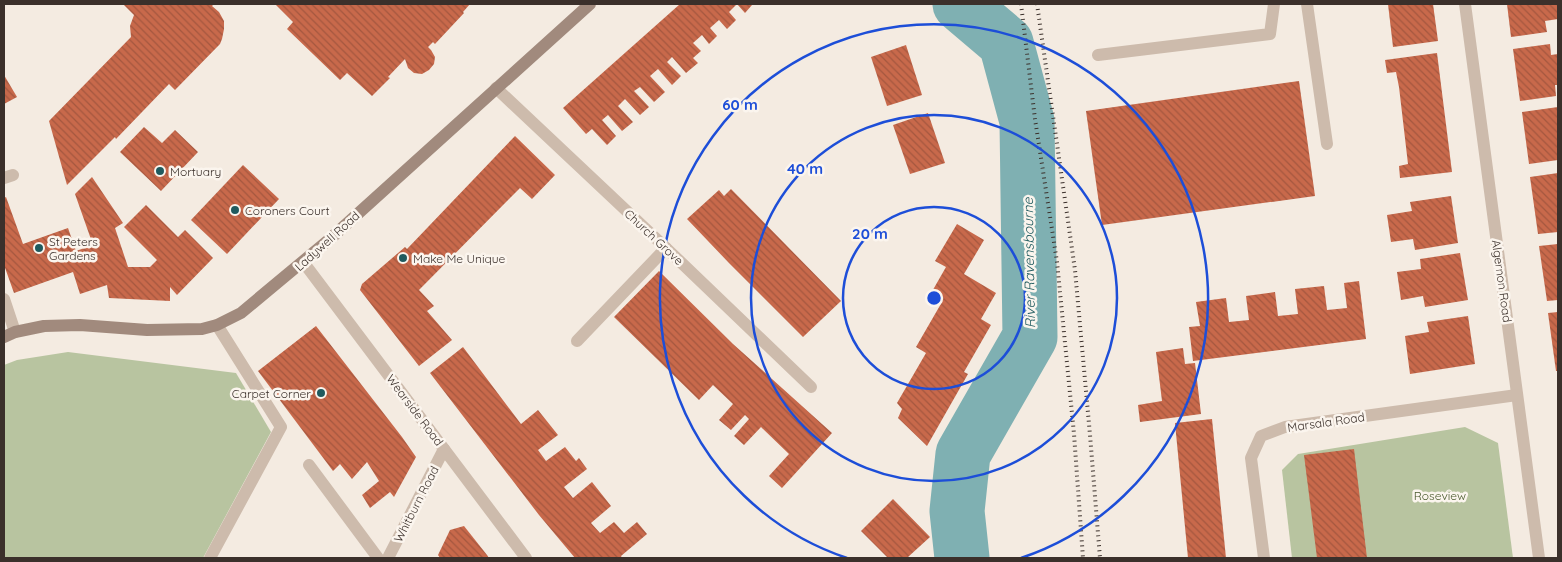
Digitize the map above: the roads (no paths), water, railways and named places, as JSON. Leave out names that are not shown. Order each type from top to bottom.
[{"type":"main road","name":"Ladywell Road","points":[[10,334],[44,326],[80,325],[147,330],[202,329],[217,325],[241,313],[304,263],[590,4]]},
{"type":"street","points":[[1098,55],[1270,34],[1274,4]]},
{"type":"street","points":[[1307,4],[1327,144]]},
{"type":"street","name":"Algernon Road","points":[[1465,4],[1539,558]]},
{"type":"street","name":"Church Grove","points":[[496,88],[811,387]]},
{"type":"street","points":[[578,340],[666,248]]},
{"type":"street","name":"Wearside Road","points":[[304,263],[526,558]]},
{"type":"street","points":[[4,299],[10,334]]},
{"type":"street","points":[[210,558],[281,427],[217,325]]},
{"type":"street","name":"Marsala Road","points":[[1264,558],[1251,458],[1261,436],[1285,428],[1517,394]]},
{"type":"street","name":"Whitburn Road","points":[[388,558],[444,449]]},
{"type":"street","points":[[309,465],[378,558]]},
{"type":"waterway","name":"River Ravensbourne","points":[[960,4],[1006,43],[1027,121],[1030,337],[963,454],[957,511],[962,558]]},
{"type":"railway","points":[[1021,4],[1035,119],[1057,262],[1074,434],[1083,558]]},
{"type":"railway","points":[[1037,4],[1075,270],[1100,558]]},
{"type":"place","name":"Mortuary","points":[[160,171]]},
{"type":"place","name":"Coroners Court","points":[[235,210]]},
{"type":"place","name":"St Peters Gardens","points":[[39,248]]},
{"type":"place","name":"Make Me Unique","points":[[403,258]]},
{"type":"place","name":"Carpet Corner","points":[[321,393]]},
{"type":"park label","name":"Roseview","points":[[1440,495]]}]
